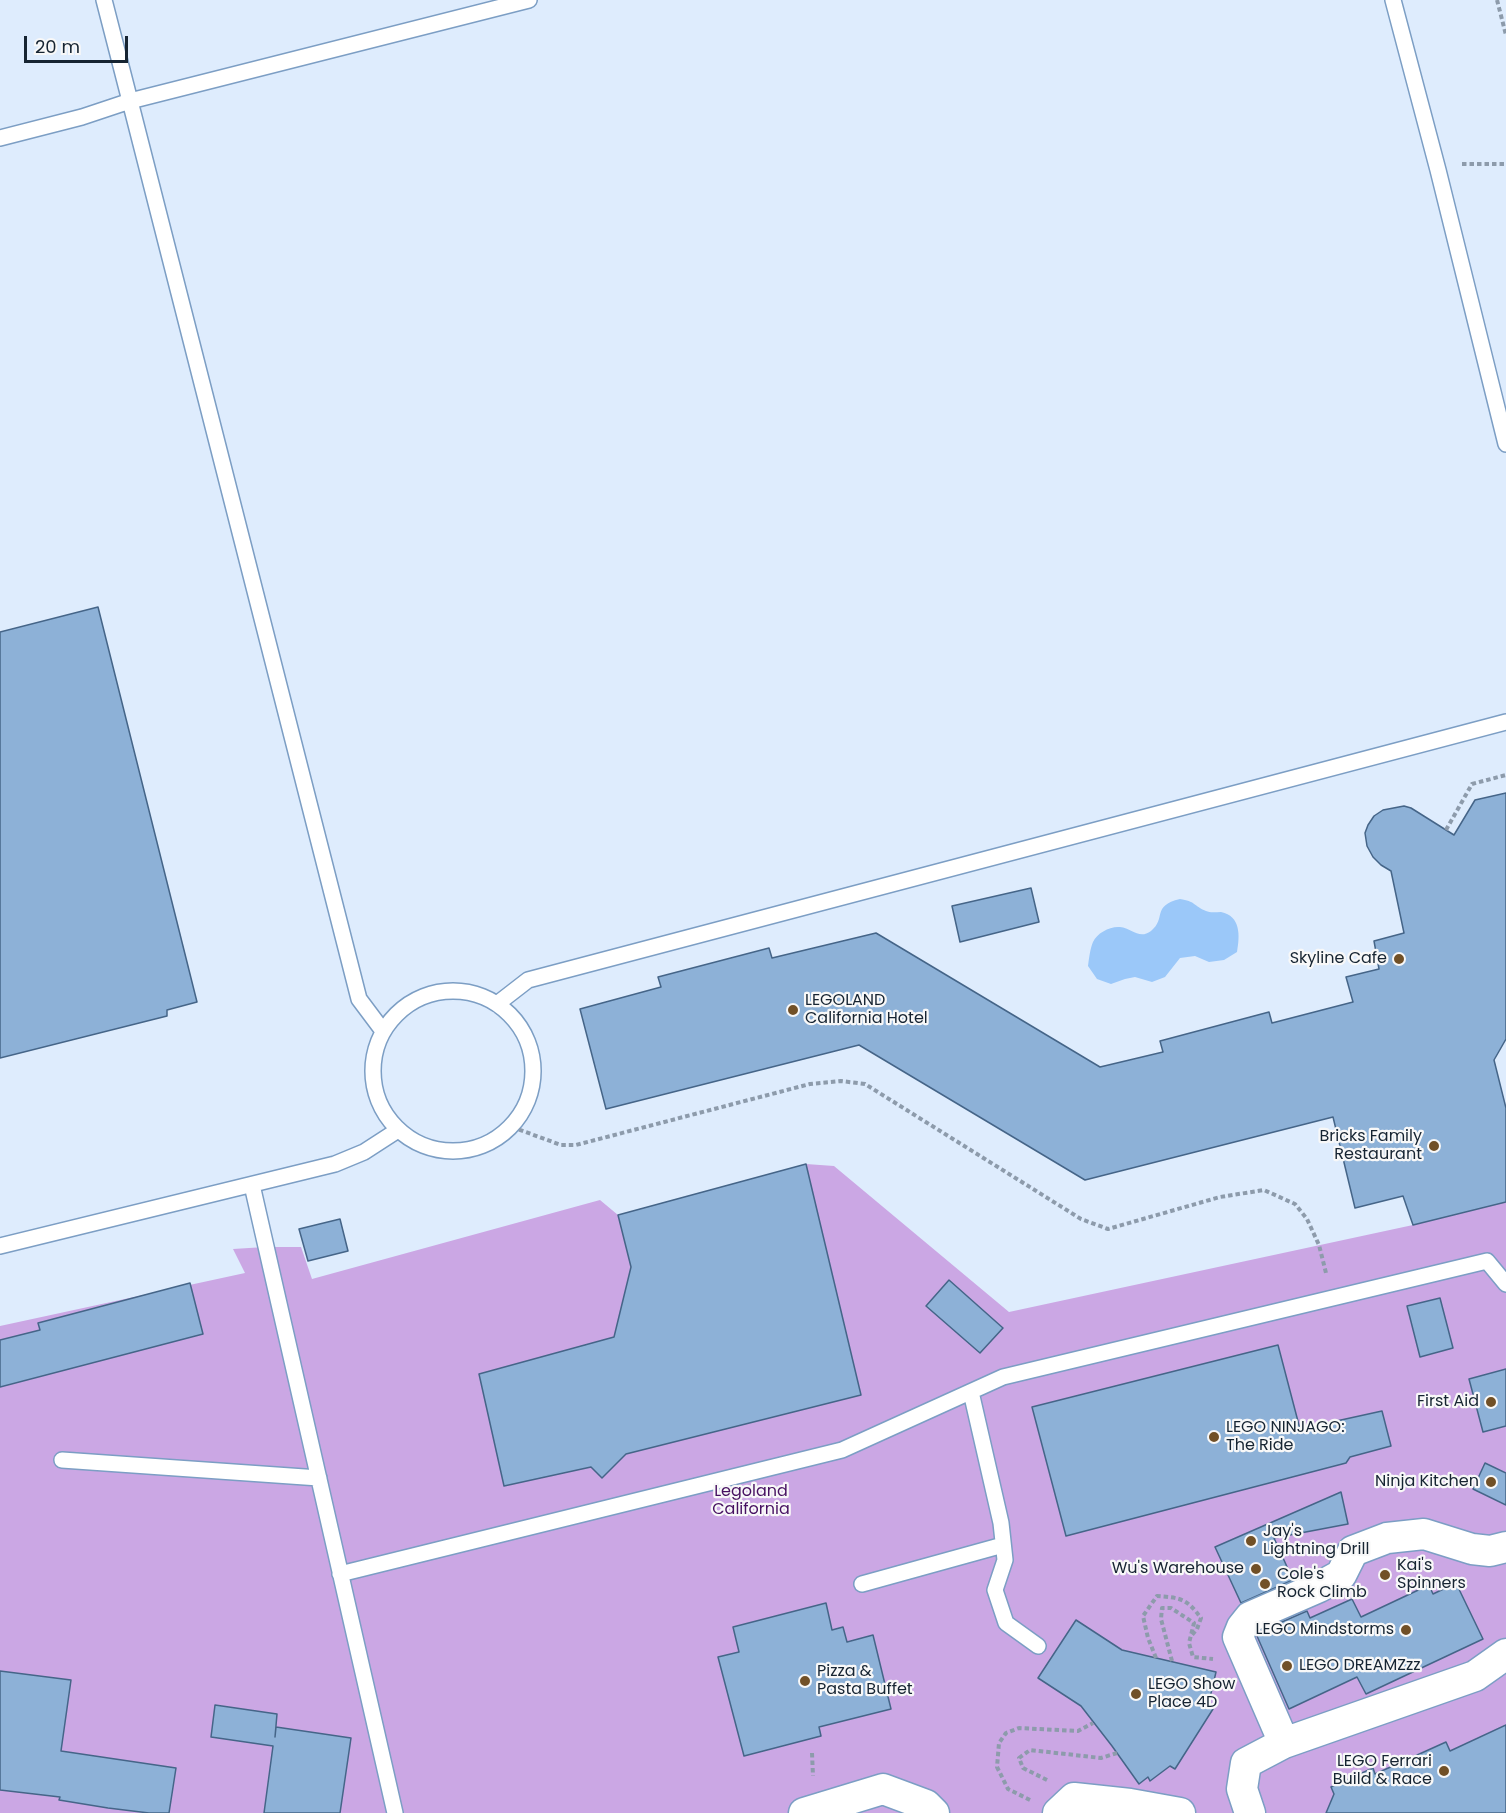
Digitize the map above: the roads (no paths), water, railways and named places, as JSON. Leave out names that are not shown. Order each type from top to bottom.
[{"type":"street","points":[[1284,1743],[1238,1637],[1250,1617],[1341,1575],[1353,1551],[1387,1538],[1424,1533],[1473,1549],[1490,1551],[1506,1547]]},
{"type":"street","points":[[1250,1813],[1242,1789],[1246,1763],[1284,1743],[1475,1676],[1506,1654]]},
{"type":"street","points":[[804,1813],[882,1789],[927,1805],[934,1813]]},
{"type":"street","points":[[1057,1805],[1130,1804],[1180,1813]]},
{"type":"lane","points":[[104,0],[359,999],[383,1031]]},
{"type":"lane","points":[[0,138],[82,117],[130,101],[529,0]]},
{"type":"lane","points":[[1393,0],[1506,444]]},
{"type":"lane","points":[[497,1004],[528,980],[1506,722]]},
{"type":"lane","points":[[447,991],[473,994],[497,1004],[515,1020],[527,1039],[533,1062],[532,1085],[525,1107],[512,1127],[491,1142],[468,1151],[443,1151],[418,1144],[398,1130],[381,1109],[373,1083],[373,1056],[383,1031],[399,1011],[422,997],[447,991]]},
{"type":"lane","points":[[0,1246],[334,1164],[364,1152],[398,1130]]},
{"type":"lane","points":[[252,1185],[395,1813]]},
{"type":"lane","points":[[340,1574],[842,1450],[1003,1377],[1487,1261],[1506,1284]]},
{"type":"lane","points":[[970,1392],[1001,1523],[1005,1560],[995,1590],[1006,1623],[1038,1646]]},
{"type":"lane","points":[[62,1460],[318,1478]]},
{"type":"lane","points":[[862,1584],[1003,1545]]},
{"type":"water","points":[[1180,899],[1192,902],[1208,912],[1228,914],[1236,922],[1238,928],[1237,952],[1224,960],[1209,962],[1195,956],[1180,958],[1165,977],[1152,982],[1135,977],[1111,984],[1097,979],[1088,966],[1092,945],[1101,933],[1116,927],[1139,934],[1147,933],[1156,926],[1165,905]]},
{"type":"place","name":"Skyline Cafe","points":[[1399,959]]},
{"type":"place","name":"LEGOLAND California Hotel","points":[[793,1010]]},
{"type":"place","name":"Bricks Family Restaurant","points":[[1434,1146]]},
{"type":"place","name":"First Aid","points":[[1491,1402]]},
{"type":"place","name":"LEGO NINJAGO: The Ride","points":[[1214,1437]]},
{"type":"place","name":"Ninja Kitchen","points":[[1491,1482]]},
{"type":"place","name":"Jay's Lightning Drill","points":[[1251,1541]]},
{"type":"place","name":"Wu's Warehouse","points":[[1256,1569]]},
{"type":"place","name":"Kai's Spinners","points":[[1385,1575]]},
{"type":"place","name":"Cole's Rock Climb","points":[[1265,1584]]},
{"type":"place","name":"LEGO Mindstorms","points":[[1406,1630]]},
{"type":"place","name":"LEGO DREAMZzz","points":[[1287,1666]]},
{"type":"place","name":"Pizza & Pasta Buffet","points":[[805,1681]]},
{"type":"place","name":"LEGO Show Place 4D","points":[[1136,1694]]},
{"type":"place","name":"LEGO Ferrari Build & Race","points":[[1444,1771]]},
{"type":"park label","name":"Legoland California","points":[[751,1501]]}]
